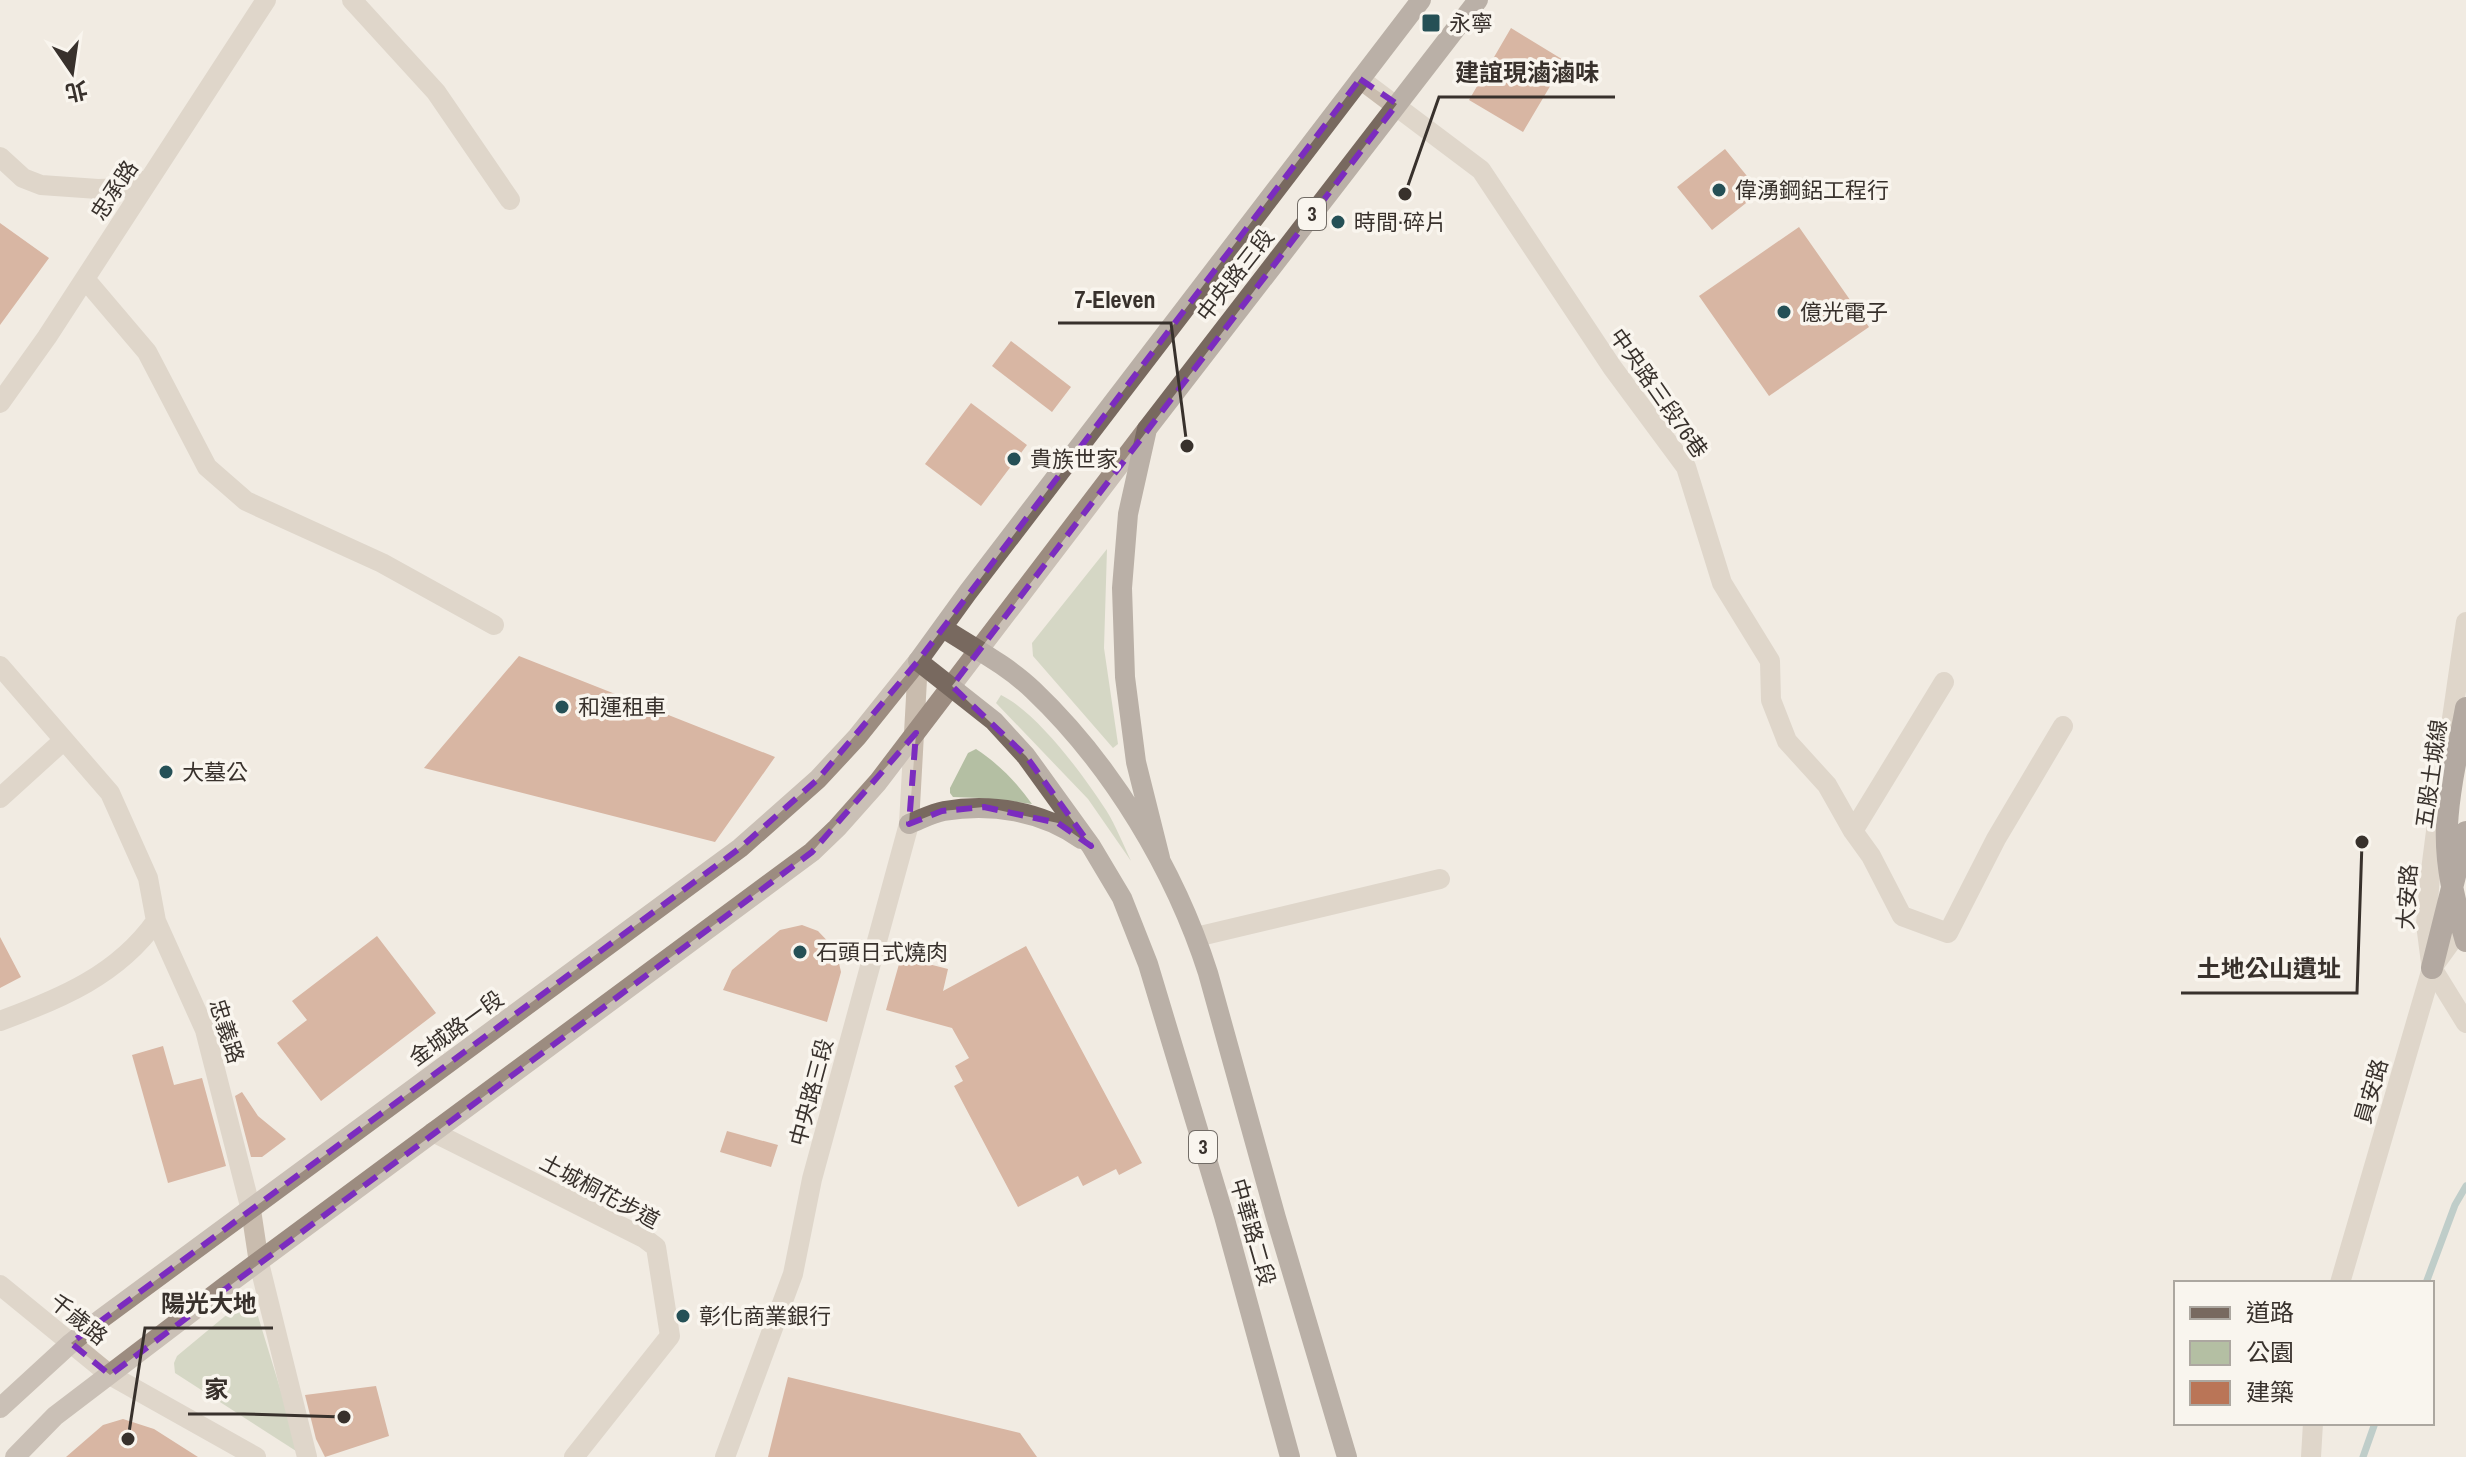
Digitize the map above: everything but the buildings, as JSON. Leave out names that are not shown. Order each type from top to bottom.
[{"type":"highway","name":"五股土城線","points":[[2466,708],[2447,825],[2456,908],[2466,941]]},
{"type":"highway","points":[[2432,968],[2466,832]]},
{"type":"main road","name":"中央路三段","points":[[918,661],[1421,0]]},
{"type":"main road","name":"中央路三段","points":[[916,733],[1478,0]]},
{"type":"main road","name":"3","points":[[1147,429],[1128,514],[1122,588],[1125,677],[1136,762],[1160,858]]},
{"type":"main road","name":"3","points":[[943,628],[1026,684],[1061,721],[1123,800],[1160,858]]},
{"type":"main road","name":"3","points":[[918,661],[994,721],[1056,793],[1091,846]]},
{"type":"main road","name":"金城路一段","points":[[0,1408],[71,1343],[740,848],[818,779],[857,737],[918,661]]},
{"type":"main road","points":[[15,1457],[55,1416],[812,852],[878,782],[916,733]]},
{"type":"main road","points":[[909,824],[942,811],[984,807],[1058,823],[1091,846]]},
{"type":"main road","name":"中華路二段","points":[[1091,846],[1122,898],[1148,964],[1224,1216],[1290,1457]]},
{"type":"main road","name":"中華路二段","points":[[1160,858],[1196,937],[1347,1457]]},
{"type":"street","name":"忠承路","points":[[0,403],[85,279],[266,0]]},
{"type":"street","points":[[352,0],[436,92],[510,200]]},
{"type":"street","name":"中央路三段76巷","points":[[1360,79],[1481,170],[1612,367],[1686,467],[1722,583],[1770,661],[1771,700],[1787,741],[1827,785],[1871,856],[1902,916],[1948,933],[1996,839],[2063,726]]},
{"type":"street","points":[[0,157],[23,178],[41,185],[127,188],[149,179]]},
{"type":"street","points":[[85,279],[147,352],[207,467],[246,501],[382,563],[494,625]]},
{"type":"street","name":"大安路","points":[[2466,622],[2426,924],[2432,968],[2466,1023]]},
{"type":"street","name":"中央路三段","points":[[725,1457],[793,1274],[812,1179],[909,824],[918,661]]},
{"type":"street","name":"忠義路","points":[[0,666],[110,793],[148,878],[156,921],[205,1030],[251,1210],[259,1263],[307,1457]]},
{"type":"street","points":[[1853,831],[1944,682]]},
{"type":"street","points":[[0,798],[64,740]]},
{"type":"street","points":[[1196,937],[1440,879]]},
{"type":"street","points":[[0,1021],[42,1006],[112,968],[145,937],[156,921]]},
{"type":"street","name":"員安路","points":[[2341,1281],[2432,968],[2466,921]]},
{"type":"street","name":"土城桐花步道","points":[[433,1132],[631,1231],[656,1247],[670,1336],[574,1457]]},
{"type":"street","name":"千歲路","points":[[0,1285],[110,1375],[256,1457]]},
{"type":"street","points":[[2311,1457],[2313,1425]]},
{"type":"highlighted area","points":[[1360,79],[1397,104],[952,686],[1026,756],[1091,846],[1058,823],[984,807],[942,811],[909,824],[916,733],[812,852],[110,1375],[71,1343],[740,848],[818,779],[918,661]]},
{"type":"green space","points":[[1107,549],[1104,648],[1118,744],[1113,748],[1033,656],[1032,643]]},
{"type":"green space","points":[[1001,695],[1030,715],[1073,763],[1106,810],[1131,861],[1088,799],[996,703]]},
{"type":"green space","points":[[976,749],[1007,774],[1032,804],[953,797],[950,788],[968,753]]},
{"type":"green space","points":[[236,1307],[257,1313],[299,1450],[296,1451],[175,1373],[177,1356]]},
{"type":"waterway","points":[[2427,1281],[2455,1205],[2466,1186]]},
{"type":"waterway","points":[[2363,1457],[2374,1425]]},
{"type":"place","name":"永寧","points":[[1431,23]]},
{"type":"place","name":"偉湧鋼鋁工程行","points":[[1719,190]]},
{"type":"place","name":"建誼現滷滷味","points":[[1405,194]]},
{"type":"place","name":"時間·碎片","points":[[1338,222]]},
{"type":"place","name":"億光電子","points":[[1784,312]]},
{"type":"place","name":"7-Eleven","points":[[1187,446]]},
{"type":"place","name":"貴族世家","points":[[1014,459]]},
{"type":"place","name":"和運租車","points":[[562,707]]},
{"type":"place","name":"大墓公","points":[[166,772]]},
{"type":"place","name":"土地公山遺址","points":[[2362,842]]},
{"type":"place","name":"石頭日式燒肉","points":[[800,952]]},
{"type":"place","name":"彰化商業銀行","points":[[683,1316]]},
{"type":"place","name":"家","points":[[344,1417]]},
{"type":"place","name":"陽光大地","points":[[128,1439]]}]
